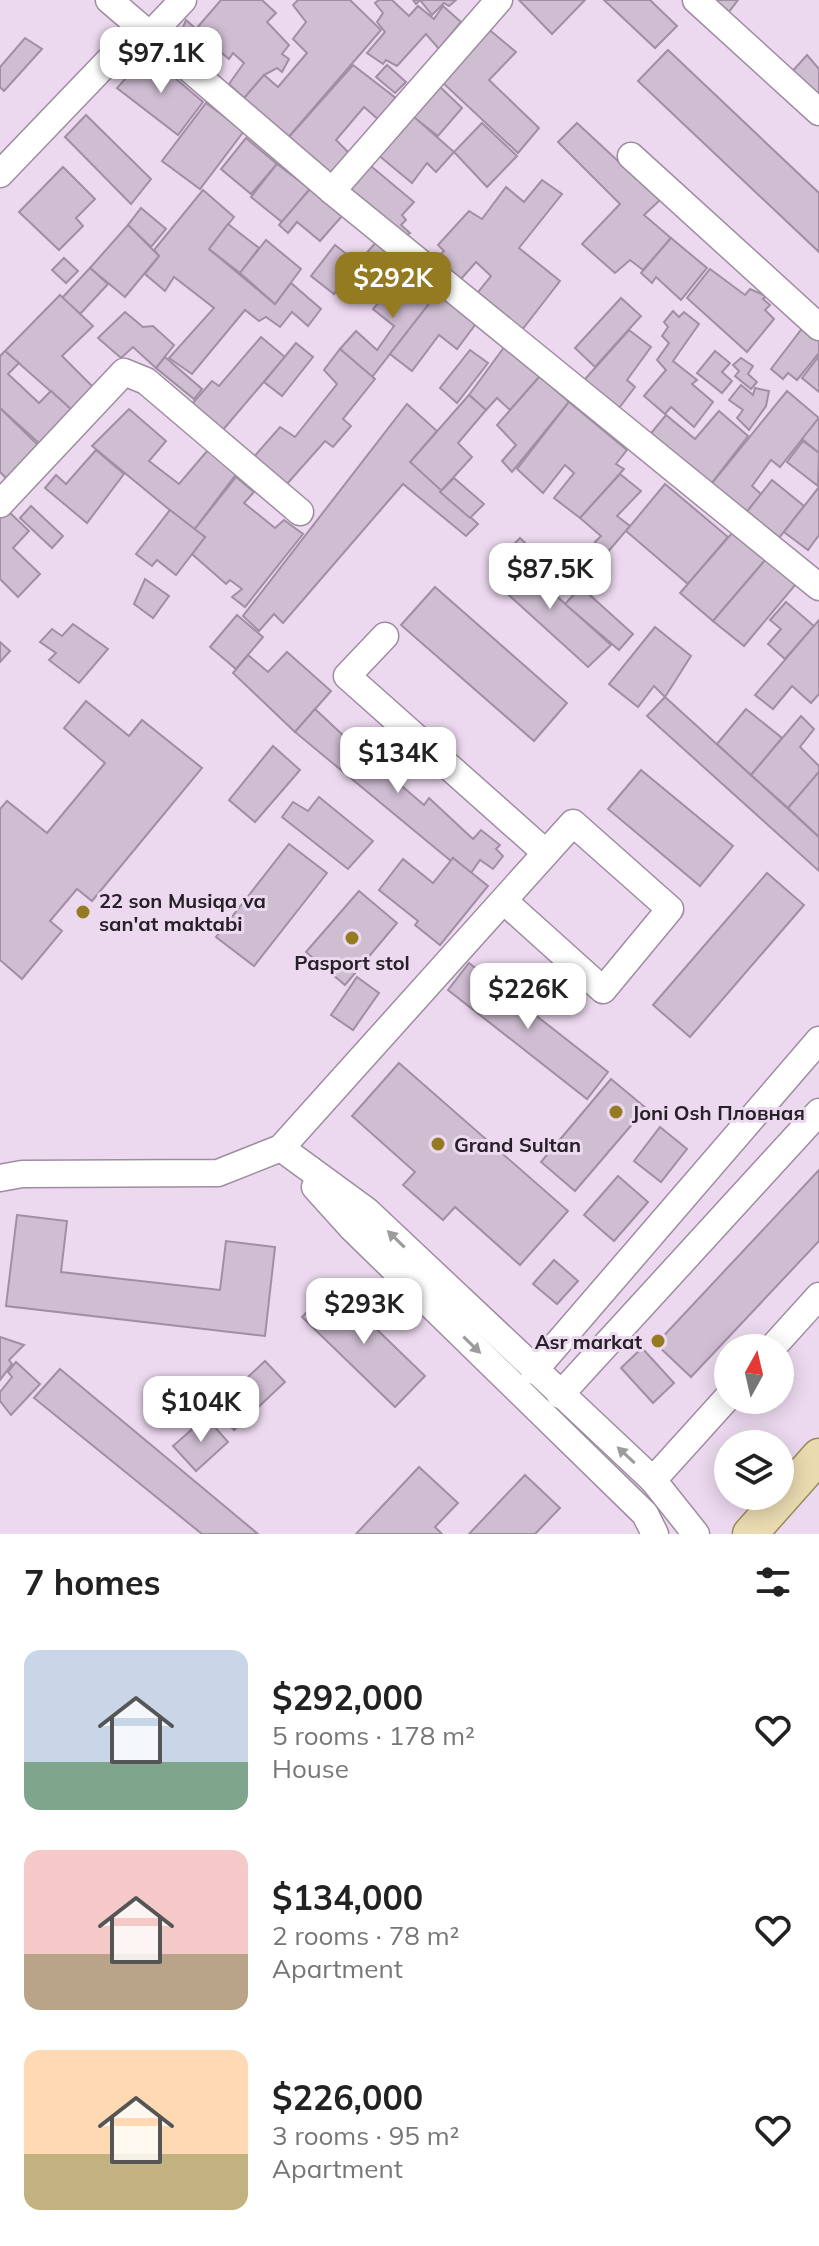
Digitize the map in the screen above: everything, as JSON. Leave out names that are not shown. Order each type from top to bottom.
[{"type":"main road","points":[[750,1534],[819,1456]]},
{"type":"street","points":[[109,0],[332,191],[819,587]]},
{"type":"street","points":[[0,174],[145,31],[183,0]]},
{"type":"street","points":[[332,191],[499,0]]},
{"type":"street","points":[[696,0],[819,112]]},
{"type":"street","points":[[631,156],[819,327]]},
{"type":"street","points":[[0,504],[124,372],[146,381],[300,512]]},
{"type":"street","points":[[385,636],[347,676],[546,853]]},
{"type":"street","points":[[0,1178],[22,1174],[218,1173],[281,1148],[573,823],[670,909],[603,990],[504,901]]},
{"type":"street","points":[[534,1371],[819,1040]]},
{"type":"street","points":[[560,1395],[819,1112]]},
{"type":"street","points":[[281,1148],[367,1211],[653,1480],[696,1534]]},
{"type":"street","points":[[281,1148],[352,1228],[645,1514],[655,1534]]},
{"type":"street","points":[[785,1334],[819,1296]]},
{"type":"street","points":[[653,1480],[714,1412]]},
{"type":"building","points":[[221,0],[262,0],[276,13],[267,22],[289,45],[282,54],[289,59],[282,72],[277,68],[264,75],[244,98],[229,84],[244,63],[233,53],[229,59],[211,44],[198,59],[178,40],[186,20],[196,29]]},
{"type":"building","points":[[298,0],[350,0],[381,30],[286,140],[240,103],[264,75],[278,87],[307,53],[293,39],[306,22],[293,5]]},
{"type":"building","points":[[392,0],[409,16],[418,6],[434,19],[443,6],[461,22],[439,49],[426,34],[397,66],[386,60],[383,64],[367,53],[385,32],[377,22],[383,13],[375,3]]},
{"type":"building","points":[[420,0],[456,0],[449,6],[444,3],[432,15]]},
{"type":"building","points":[[519,0],[585,0],[552,34]]},
{"type":"building","points":[[604,0],[650,0],[677,26],[655,48]]},
{"type":"building","points":[[714,0],[738,0],[728,13]]},
{"type":"building","points":[[486,27],[516,52],[489,80],[539,128],[518,153],[442,82]]},
{"type":"building","points":[[25,38],[42,49],[4,91],[0,87],[0,67]]},
{"type":"building","points":[[668,50],[819,193],[819,252],[638,81]]},
{"type":"building","points":[[807,55],[819,69],[819,100],[789,75]]},
{"type":"building","points":[[141,61],[155,61],[203,102],[178,135],[117,88]]},
{"type":"building","points":[[353,65],[397,99],[379,120],[364,107],[336,140],[351,155],[331,175],[288,138]]},
{"type":"building","points":[[387,65],[406,82],[395,93],[376,77]]},
{"type":"building","points":[[434,81],[462,108],[438,136],[407,112]]},
{"type":"building","points":[[206,103],[244,131],[200,189],[162,161]]},
{"type":"building","points":[[86,115],[151,179],[131,204],[65,137]]},
{"type":"building","points":[[413,116],[454,152],[436,172],[427,163],[412,183],[377,154]]},
{"type":"building","points":[[482,123],[517,156],[487,187],[454,152]]},
{"type":"building","points":[[577,123],[660,200],[644,215],[671,238],[643,270],[630,260],[615,273],[582,244],[620,204],[558,142]]},
{"type":"building","points":[[246,138],[277,164],[251,194],[221,169]]},
{"type":"building","points":[[366,162],[414,202],[402,215],[406,220],[401,225],[410,233],[396,241],[346,186]]},
{"type":"building","points":[[277,164],[310,189],[282,222],[251,197]]},
{"type":"building","points":[[63,167],[95,199],[76,218],[83,226],[59,250],[19,212]]},
{"type":"building","points":[[542,180],[562,194],[519,248],[560,281],[518,335],[475,296],[491,276],[476,262],[461,279],[436,258],[444,251],[438,245],[469,211],[482,219],[506,187],[524,202]]},
{"type":"building","points":[[310,189],[342,216],[320,241],[297,222],[288,233],[279,225]]},
{"type":"building","points":[[203,190],[234,217],[209,249],[275,304],[291,283],[321,309],[308,326],[292,312],[280,327],[266,317],[259,321],[245,310],[192,374],[169,358],[214,308],[174,277],[165,291],[145,274],[159,256],[154,250]]},
{"type":"building","points":[[141,208],[166,229],[151,247],[128,225]]},
{"type":"building","points":[[228,224],[259,248],[240,273],[209,249]]},
{"type":"building","points":[[128,225],[159,256],[125,297],[90,268]]},
{"type":"building","points":[[671,238],[707,268],[681,300],[656,277],[652,283],[641,273]]},
{"type":"building","points":[[266,240],[301,269],[275,304],[240,273]]},
{"type":"building","points":[[377,241],[408,267],[389,289],[358,263]]},
{"type":"building","points":[[335,245],[358,263],[334,294],[311,276]]},
{"type":"building","points":[[64,258],[78,271],[66,283],[52,270]]},
{"type":"building","points":[[408,267],[439,291],[372,377],[340,349],[356,331],[377,350],[394,326],[373,309]]},
{"type":"building","points":[[90,268],[108,284],[80,314],[62,298]]},
{"type":"building","points":[[710,269],[745,295],[750,289],[766,296],[763,299],[770,305],[765,310],[774,319],[747,352],[687,298]]},
{"type":"building","points":[[439,291],[478,321],[457,349],[439,335],[412,371],[390,354]]},
{"type":"building","points":[[60,295],[93,326],[62,356],[96,390],[74,412],[5,351]]},
{"type":"building","points":[[621,298],[641,316],[595,367],[575,348]]},
{"type":"building","points":[[673,311],[679,317],[684,312],[699,324],[673,361],[697,380],[692,384],[713,402],[694,427],[671,407],[665,414],[644,396],[666,370],[657,360],[669,343],[662,336],[668,327],[664,322]]},
{"type":"building","points":[[125,312],[143,327],[153,326],[174,345],[156,368],[133,347],[121,358],[98,338]]},
{"type":"building","points":[[804,326],[819,337],[819,353],[797,380],[788,373],[783,379],[771,369]]},
{"type":"building","points":[[629,330],[651,347],[627,380],[635,387],[613,416],[578,387]]},
{"type":"building","points":[[261,337],[285,357],[222,431],[191,405],[212,381],[219,386]]},
{"type":"building","points":[[296,343],[313,357],[282,396],[264,382]]},
{"type":"building","points":[[505,346],[540,376],[510,410],[497,398],[486,410],[469,395]]},
{"type":"building","points":[[340,349],[375,379],[343,419],[351,426],[333,447],[325,441],[286,485],[253,458],[280,427],[295,437],[337,384],[324,370]]},
{"type":"building","points":[[470,350],[488,363],[457,403],[440,388]]},
{"type":"building","points":[[5,351],[19,363],[8,374],[39,403],[51,391],[74,412],[40,444],[0,408],[0,356]]},
{"type":"building","points":[[715,351],[730,363],[722,372],[732,381],[722,393],[697,373]]},
{"type":"building","points":[[819,356],[819,392],[802,378]]},
{"type":"building","points":[[165,357],[202,389],[194,399],[156,368]]},
{"type":"building","points":[[741,358],[753,366],[748,374],[757,382],[751,389],[735,376],[739,371],[733,365]]},
{"type":"building","points":[[540,376],[569,402],[512,472],[502,461],[516,445],[497,425]]},
{"type":"building","points":[[741,385],[753,395],[755,388],[769,391],[766,406],[749,430],[737,418],[743,410],[729,400]]},
{"type":"building","points":[[787,391],[819,418],[780,467],[771,460],[752,486],[761,494],[742,518],[704,493]]},
{"type":"building","points":[[469,395],[486,410],[458,443],[472,457],[440,492],[410,462]]},
{"type":"building","points":[[569,402],[627,450],[616,464],[624,469],[580,518],[554,498],[574,473],[565,465],[543,493],[517,469]]},
{"type":"building","points":[[407,404],[437,431],[410,462],[478,524],[466,536],[403,484],[283,623],[274,614],[259,631],[243,616]]},
{"type":"building","points":[[0,408],[43,450],[11,483],[0,472]]},
{"type":"building","points":[[129,409],[166,441],[149,461],[179,484],[208,450],[237,473],[194,530],[92,446]]},
{"type":"building","points":[[719,411],[748,436],[704,493],[648,437],[666,415],[695,439]]},
{"type":"building","points":[[819,420],[819,453],[802,439]]},
{"type":"building","points":[[803,441],[819,453],[818,486],[787,462]]},
{"type":"building","points":[[96,450],[124,474],[87,523],[45,488],[56,475],[66,484]]},
{"type":"building","points":[[620,474],[641,491],[617,516],[630,526],[607,553],[595,542],[601,536],[580,518]]},
{"type":"building","points":[[236,477],[254,492],[244,503],[275,528],[284,520],[303,534],[245,607],[232,597],[242,589],[230,580],[226,584],[192,554],[205,537],[194,530]]},
{"type":"building","points":[[454,478],[484,504],[470,518],[440,492]]},
{"type":"building","points":[[772,480],[804,506],[775,543],[742,518]]},
{"type":"building","points":[[665,484],[728,537],[688,584],[626,531]]},
{"type":"building","points":[[819,487],[819,535],[808,550],[784,532]]},
{"type":"building","points":[[31,506],[63,536],[52,548],[20,518]]},
{"type":"building","points":[[7,510],[29,531],[13,548],[40,574],[18,597],[0,579],[0,516]]},
{"type":"building","points":[[170,510],[205,537],[176,575],[157,560],[152,566],[136,554]]},
{"type":"building","points":[[732,533],[766,559],[713,621],[680,593]]},
{"type":"building","points":[[520,538],[547,564],[537,573],[511,547]]},
{"type":"building","points":[[511,555],[611,645],[588,667],[490,578]]},
{"type":"building","points":[[766,559],[796,584],[744,646],[713,621]]},
{"type":"building","points":[[145,579],[169,596],[153,618],[134,604]]},
{"type":"building","points":[[435,587],[567,703],[534,741],[401,625]]},
{"type":"building","points":[[581,587],[633,634],[619,650],[565,604]]},
{"type":"building","points":[[786,602],[814,626],[785,659],[768,644],[781,629],[770,620]]},
{"type":"building","points":[[237,615],[263,637],[236,669],[210,647]]},
{"type":"building","points":[[819,620],[819,694],[811,703],[792,686],[773,709],[755,695]]},
{"type":"building","points":[[73,624],[108,649],[79,683],[49,660],[56,653],[40,642],[52,629],[62,636]]},
{"type":"building","points":[[655,627],[691,656],[665,697],[654,686],[638,707],[609,684]]},
{"type":"building","points":[[0,642],[10,651],[0,662]]},
{"type":"building","points":[[287,652],[331,691],[295,732],[233,673],[248,655],[268,672]]},
{"type":"building","points":[[665,697],[819,837],[819,871],[647,716]]},
{"type":"building","points":[[86,701],[129,736],[142,720],[202,768],[92,901],[77,889],[50,921],[62,931],[22,979],[0,960],[0,809],[7,801],[47,833],[105,763],[64,728]]},
{"type":"building","points":[[315,709],[362,753],[374,740],[395,757],[383,770],[424,805],[429,798],[473,839],[481,830],[500,845],[496,849],[503,856],[493,869],[480,860],[471,873],[453,858],[451,861],[295,732]]},
{"type":"building","points":[[746,709],[782,738],[751,775],[717,744]]},
{"type":"building","points":[[801,716],[814,729],[800,747],[819,766],[819,772],[788,808],[751,775]]},
{"type":"building","points":[[273,746],[300,770],[255,822],[229,800]]},
{"type":"building","points":[[641,770],[733,846],[700,886],[608,809]]},
{"type":"building","points":[[819,772],[819,835],[818,836],[788,808]]},
{"type":"building","points":[[319,797],[373,841],[348,869],[282,817],[293,802],[308,811]]},
{"type":"building","points":[[289,844],[327,873],[254,966],[216,937]]},
{"type":"building","points":[[453,858],[488,886],[440,945],[415,925],[418,921],[379,890],[403,859],[433,883]]},
{"type":"building","points":[[767,873],[804,905],[690,1037],[653,1005]]},
{"type":"building","name":"Pasport stol","points":[[359,891],[397,923],[345,985],[306,952]]},
{"type":"building","points":[[469,963],[608,1072],[587,1099],[448,990]]},
{"type":"building","points":[[357,977],[379,993],[353,1030],[331,1015]]},
{"type":"building","name":"Grand Sultan","points":[[399,1063],[568,1211],[520,1265],[455,1207],[443,1220],[403,1185],[415,1172],[352,1116]]},
{"type":"building","points":[[611,1079],[646,1108],[575,1191],[541,1162]]},
{"type":"building","points":[[660,1127],[687,1149],[661,1182],[634,1161]]},
{"type":"building","points":[[819,1170],[819,1241],[731,1334],[714,1334],[714,1353],[691,1377],[656,1344]]},
{"type":"building","points":[[618,1176],[648,1202],[614,1241],[584,1215]]},
{"type":"building","points":[[17,1215],[67,1221],[61,1272],[220,1290],[226,1241],[275,1247],[265,1336],[6,1306]]},
{"type":"building","points":[[554,1260],[578,1281],[557,1304],[533,1284]]},
{"type":"building","points":[[332,1286],[425,1376],[395,1407],[302,1317]]},
{"type":"building","points":[[0,1337],[24,1345],[9,1360],[12,1364],[0,1380]]},
{"type":"building","points":[[642,1348],[674,1383],[653,1403],[621,1368]]},
{"type":"building","points":[[265,1361],[285,1382],[234,1430],[214,1409]]},
{"type":"building","points":[[16,1362],[40,1384],[11,1415],[0,1401],[0,1392],[12,1377],[8,1372]]},
{"type":"building","points":[[60,1369],[258,1534],[202,1534],[34,1398]]},
{"type":"building","points":[[206,1417],[228,1442],[196,1471],[173,1446]]},
{"type":"building","points":[[419,1467],[458,1503],[435,1527],[442,1534],[356,1534]]},
{"type":"building","points":[[525,1475],[560,1508],[535,1534],[469,1534]]},
{"type":"place","name":"22 son Musiqa va san'at maktabi","points":[[83,912]]},
{"type":"place","name":"Pasport stol","points":[[352,938]]},
{"type":"place","name":"Joni Osh Пловная","points":[[616,1112]]},
{"type":"place","name":"Grand Sultan","points":[[438,1144]]},
{"type":"place","name":"Asr markat","points":[[658,1341]]}]
